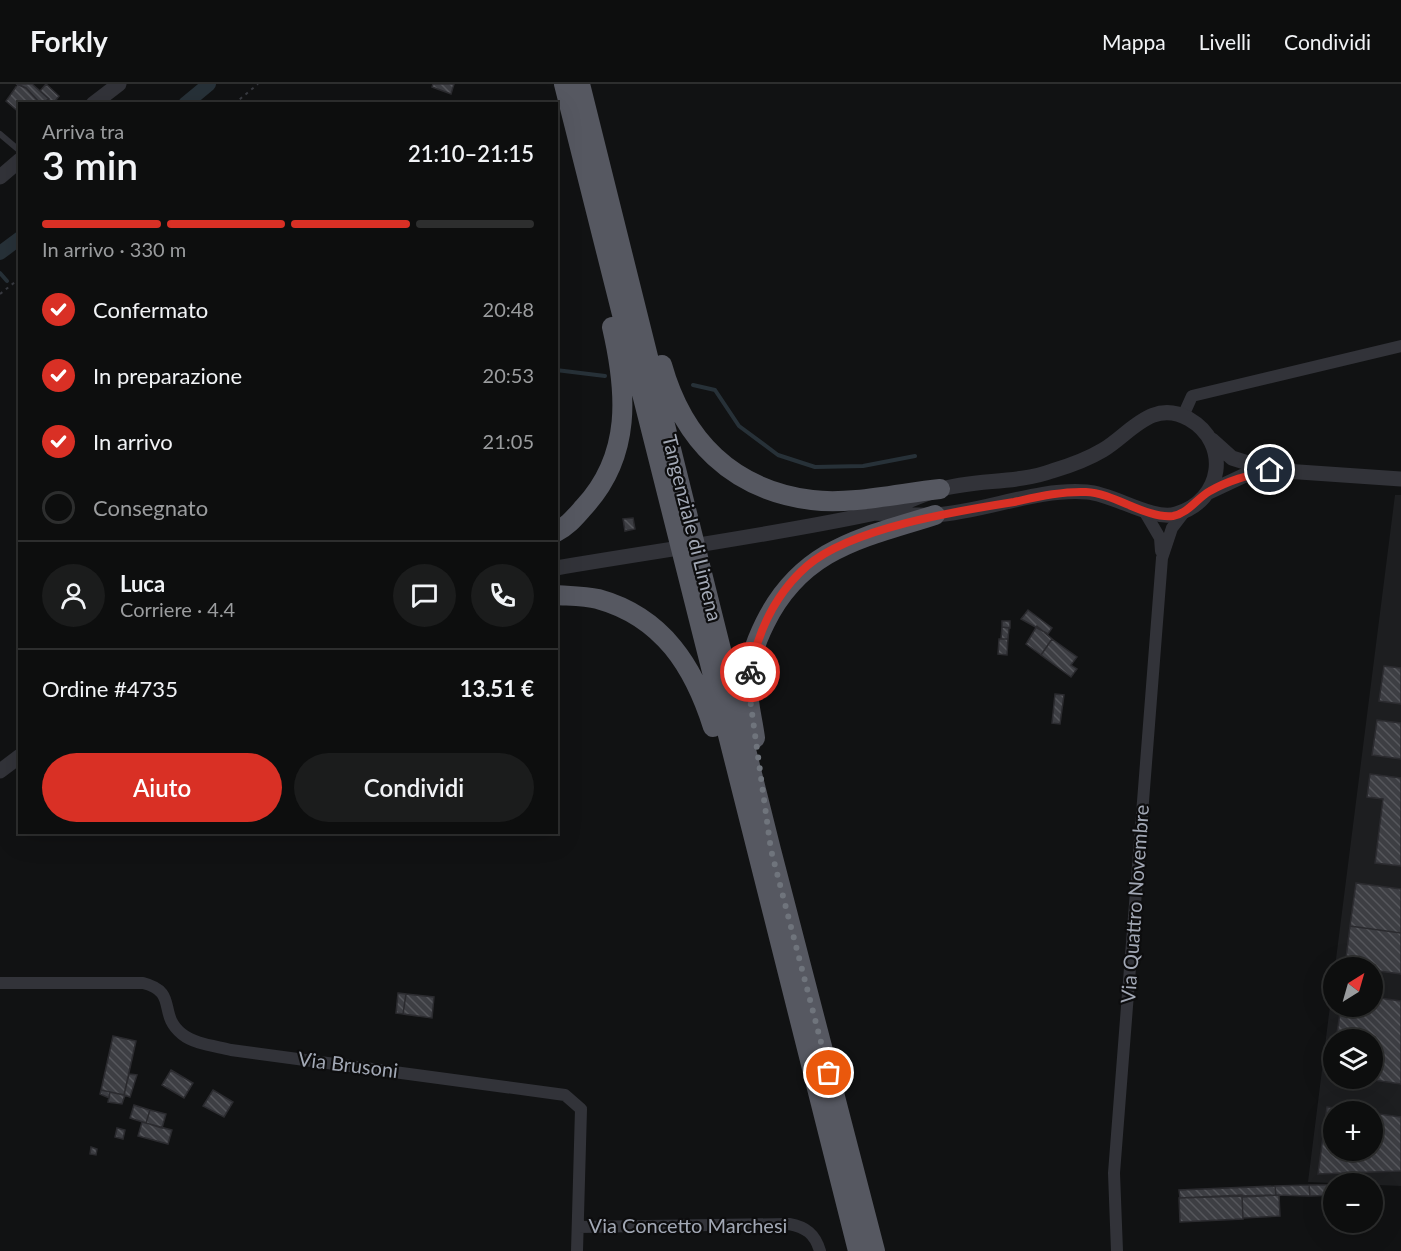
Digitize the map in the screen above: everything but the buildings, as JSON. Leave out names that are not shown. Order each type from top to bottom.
[{"type":"highway","name":"Tangenziale di Limena","points":[[564,84],[597,185],[691,559],[765,885],[858,1251]]},
{"type":"highway","name":"Tangenziale di Limena","points":[[580,84],[597,185]]},
{"type":"highway","points":[[597,185],[626,236],[664,370],[690,429],[706,451],[727,469],[766,490],[813,500],[858,498],[940,489]]},
{"type":"highway","points":[[558,531],[566,527],[601,485],[612,466],[624,418],[614,332],[595,248],[597,185]]},
{"type":"highway","points":[[771,850],[748,684],[756,640],[775,602],[807,566],[833,550],[861,538],[935,515]]},
{"type":"highway","name":"Tangenziale di Limena","points":[[691,559],[771,850],[875,1251]]},
{"type":"highway","points":[[558,595],[598,599],[645,620],[677,650],[702,694],[722,753],[738,818],[765,885]]},
{"type":"street","points":[[96,102],[119,84]]},
{"type":"street","points":[[0,177],[18,162]]},
{"type":"street","points":[[1184,416],[1192,396],[1401,346]]},
{"type":"street","points":[[558,568],[874,513],[940,489],[1049,473],[1101,451],[1120,438],[1136,422],[1160,414],[1184,416],[1197,423],[1232,458],[1270,470],[1401,479]]},
{"type":"street","points":[[1209,492],[1217,477],[1217,455],[1211,438]]},
{"type":"street","points":[[874,513],[935,515],[1060,494],[1086,492],[1112,497],[1156,514],[1173,516],[1185,511],[1209,492],[1243,476],[1270,470]]},
{"type":"street","name":"Via Quattro Novembre","points":[[1117,1251],[1114,1173],[1162,558],[1160,538],[1143,509]]},
{"type":"street","name":"Via Quattro Novembre","points":[[1162,558],[1169,535],[1185,511]]},
{"type":"street","points":[[0,771],[18,758]]},
{"type":"street","name":"Via Brusoni","points":[[0,983],[143,983],[157,986],[166,997],[166,1010],[172,1022],[182,1035],[199,1042],[231,1050],[565,1095],[581,1109],[577,1251]]},
{"type":"street","name":"Via Concetto Marchesi","points":[[578,1227],[789,1224],[801,1226],[812,1233],[820,1251]]},
{"type":"lane","points":[[0,134],[18,149]]},
{"type":"path","points":[[236,102],[258,84]]},
{"type":"path","points":[[0,294],[18,280]]},
{"type":"shaded area","points":[[1395,495],[1401,495],[1401,1186],[1383,1185],[1383,1173],[1323,1173],[1323,1183],[1308,1182],[1323,1062],[1323,1089],[1383,1089],[1383,1029],[1327,1029],[1329,1017],[1383,1017],[1383,957],[1336,957]]},
{"type":"waterway","points":[[187,102],[209,84]]},
{"type":"waterway","points":[[0,253],[18,240]]},
{"type":"waterway","points":[[0,273],[7,281]]},
{"type":"waterway","points":[[558,370],[605,376]]},
{"type":"waterway","points":[[693,385],[715,390],[739,426],[778,455],[815,467],[863,466],[915,456]]},
{"type":"way so far","points":[[750,672],[748,684],[771,850],[829,1073]]},
{"type":"route","points":[[750,672],[756,640],[775,602],[807,566],[833,550],[861,538],[935,515],[1060,494],[1086,492],[1112,497],[1156,514],[1173,516],[1185,511],[1209,492],[1243,476],[1270,470]]}]
